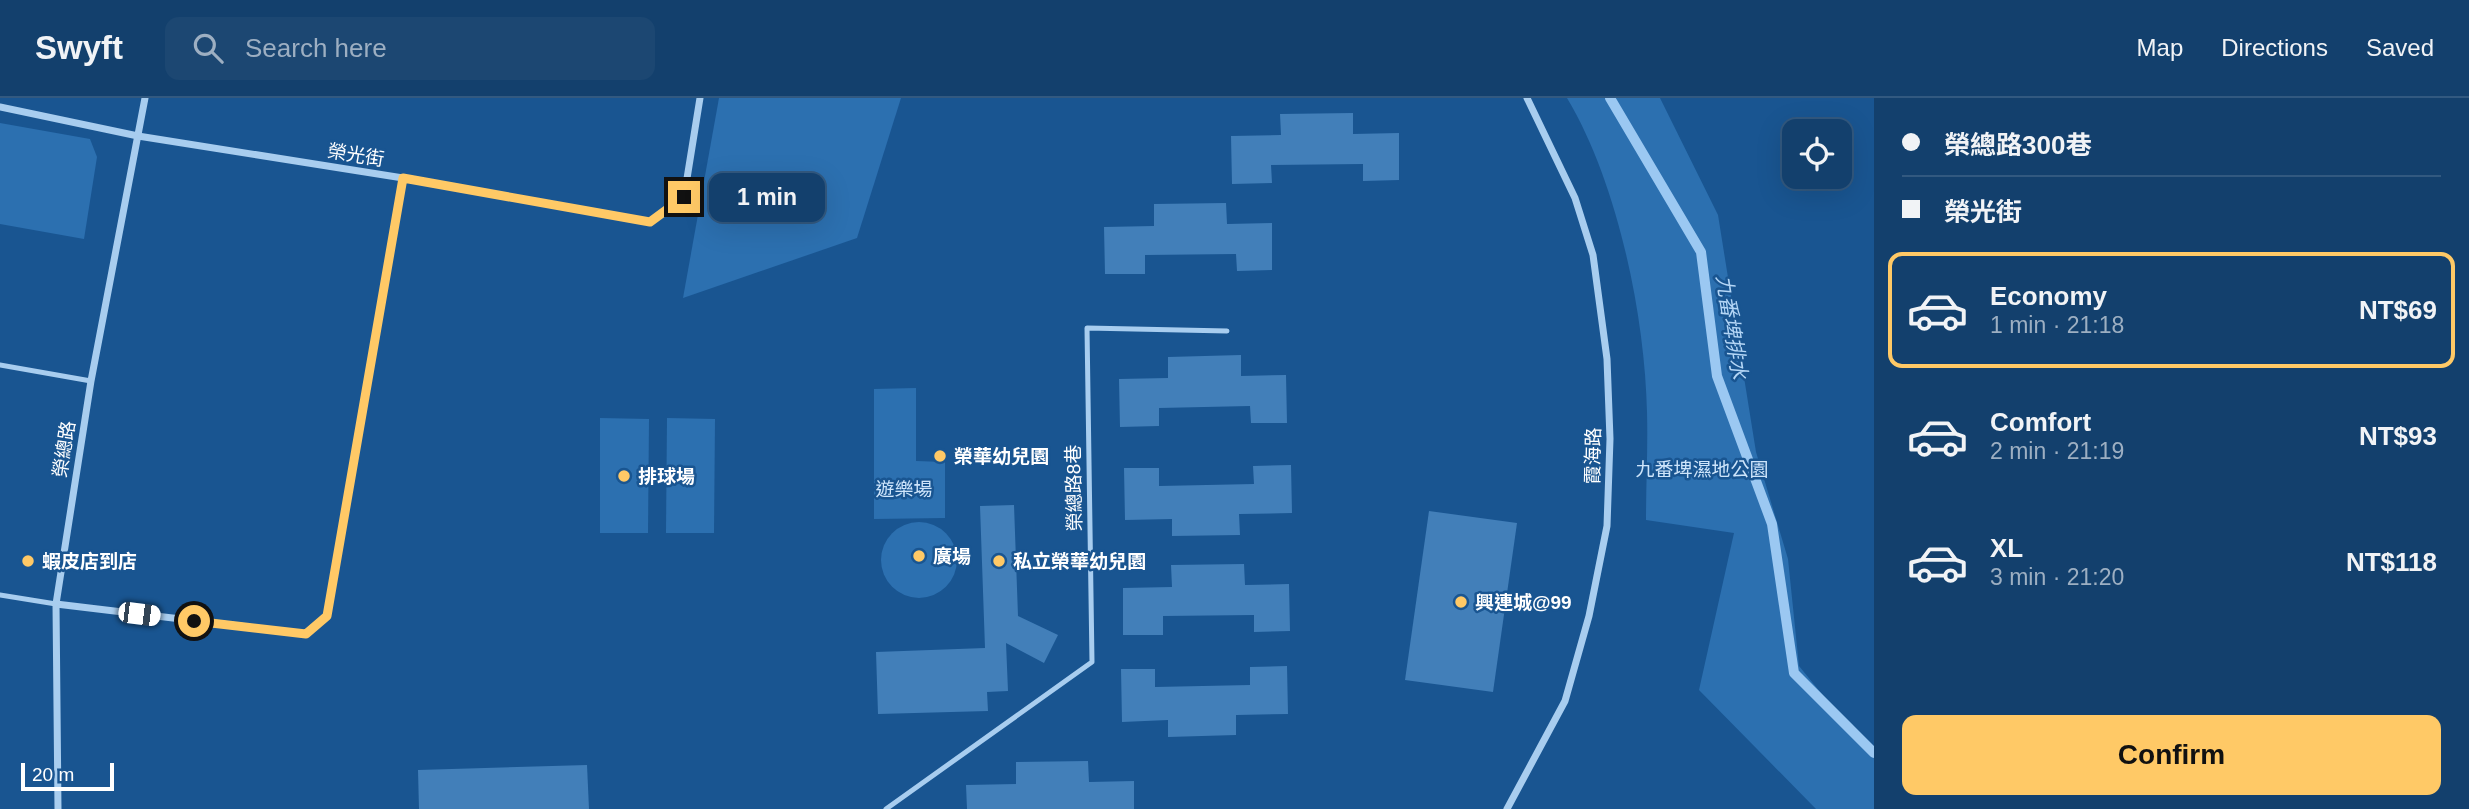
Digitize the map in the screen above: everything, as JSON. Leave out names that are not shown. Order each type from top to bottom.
[{"type":"street","name":"榮總路","points":[[58,809],[56,604],[91,381],[145,98]]},
{"type":"street","name":"榮光街","points":[[0,107],[138,136],[403,178],[650,222],[684,197],[700,98]]},
{"type":"street","name":"霞海路","points":[[1507,809],[1565,701],[1589,616],[1607,526],[1610,439],[1607,359],[1593,255],[1576,198],[1527,98]]},
{"type":"street","points":[[56,604],[306,634],[327,616],[403,178]]},
{"type":"lane","name":"榮總路8巷","points":[[886,809],[1092,662],[1087,328],[1227,331]]},
{"type":"lane","points":[[0,365],[91,381]]},
{"type":"lane","points":[[0,595],[56,604]]},
{"type":"green space","points":[[719,98],[901,98],[857,238],[683,298]]},
{"type":"green space","name":"九番埤濕地公園","points":[[1567,98],[1660,98],[1718,215],[1756,452],[1788,559],[1799,666],[1874,758],[1874,809],[1816,809],[1699,690],[1734,533],[1646,520],[1645,374],[1634,292],[1614,208],[1585,131]]},
{"type":"green space","points":[[0,123],[90,139],[97,157],[84,239],[0,224]]},
{"type":"green space","name":"遊樂場","points":[[916,388],[916,461],[945,462],[945,518],[874,519],[874,389]]},
{"type":"green space","name":"排球場","points":[[600,418],[649,419],[648,533],[600,533]]},
{"type":"green space","name":"排球場","points":[[667,418],[715,419],[714,533],[666,533]]},
{"type":"green space","name":"廣場","points":[[919,522],[933,525],[946,533],[954,546],[957,560],[954,574],[946,587],[933,595],[919,598],[905,595],[892,587],[884,574],[881,560],[884,546],[892,533],[905,525]]},
{"type":"building","points":[[1353,113],[1353,134],[1399,133],[1399,180],[1363,181],[1363,164],[1271,165],[1272,183],[1232,184],[1231,136],[1281,135],[1280,114]]},
{"type":"building","points":[[1226,203],[1227,224],[1272,223],[1272,270],[1237,271],[1236,254],[1145,255],[1145,274],[1105,274],[1104,227],[1154,226],[1154,204]]},
{"type":"building","points":[[1241,355],[1241,376],[1286,375],[1287,423],[1251,423],[1250,406],[1159,408],[1159,426],[1120,427],[1119,379],[1168,378],[1168,357]]},
{"type":"building","points":[[1291,465],[1292,513],[1239,514],[1240,535],[1172,536],[1172,519],[1125,520],[1124,468],[1159,468],[1159,486],[1254,484],[1253,466]]},
{"type":"building","name":"私立榮華幼兒園","points":[[1014,505],[1018,616],[1058,635],[1044,663],[1006,643],[1008,691],[987,692],[988,711],[878,714],[876,652],[985,648],[980,506]]},
{"type":"building","name":"興連城@99","points":[[1429,511],[1517,523],[1493,692],[1405,680]]},
{"type":"building","points":[[1244,564],[1245,585],[1289,584],[1290,631],[1254,632],[1254,615],[1163,616],[1163,635],[1123,635],[1123,588],[1172,587],[1171,565]]},
{"type":"building","points":[[1287,666],[1288,714],[1236,715],[1236,735],[1168,737],[1168,720],[1122,722],[1121,669],[1155,669],[1155,687],[1250,685],[1250,667]]},
{"type":"building","points":[[1088,761],[1089,782],[1134,781],[1134,809],[967,809],[966,785],[1016,784],[1016,762]]},
{"type":"building","points":[[587,765],[589,809],[419,809],[418,770]]},
{"type":"waterway","name":"九番埤排水","points":[[1610,98],[1701,252],[1717,376],[1772,524],[1794,673],[1874,753]]},
{"type":"place","name":"榮華幼兒園","points":[[940,456]]},
{"type":"place","name":"排球場","points":[[624,476]]},
{"type":"place","name":"廣場","points":[[919,556]]},
{"type":"place","name":"蝦皮店到店","points":[[28,561]]},
{"type":"place","name":"私立榮華幼兒園","points":[[999,561]]},
{"type":"place","name":"興連城@99","points":[[1461,602]]},
{"type":"route","points":[[194,621],[306,634],[327,616],[403,178],[650,222],[684,197]]}]
